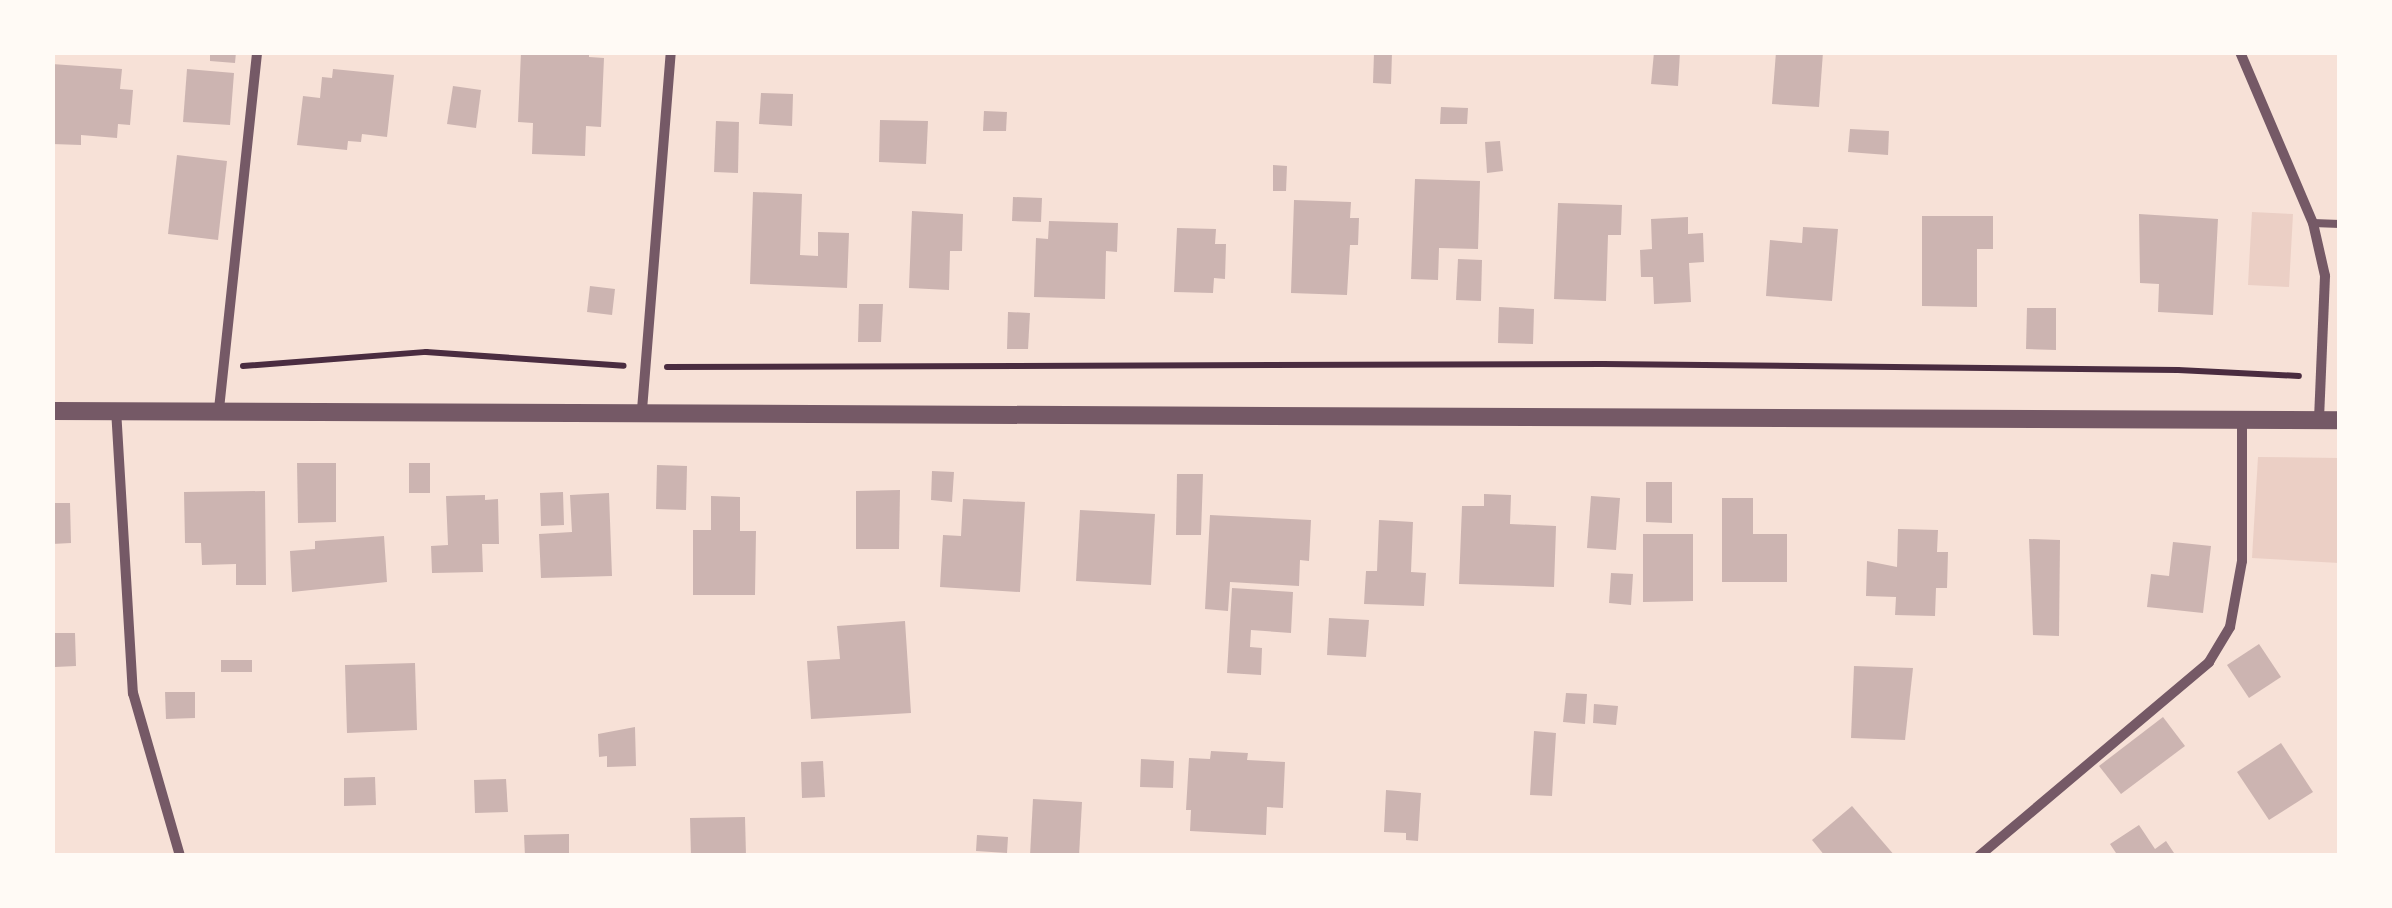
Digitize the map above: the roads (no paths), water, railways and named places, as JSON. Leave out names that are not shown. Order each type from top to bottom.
[{"type":"street","points":[[219,410],[258,52]]},
{"type":"street","points":[[642,410],[671,52]]},
{"type":"street","points":[[2240,52],[2313,224],[2325,276],[2319,420]]},
{"type":"street","points":[[116,410],[134,692],[180,856]]},
{"type":"street","points":[[52,411],[642,410],[2340,420]]},
{"type":"street","points":[[1978,856],[2209,662],[2223,639],[2230,627],[2242,560],[2242,418]]},
{"type":"lane","points":[[2313,224],[2340,224]]}]
